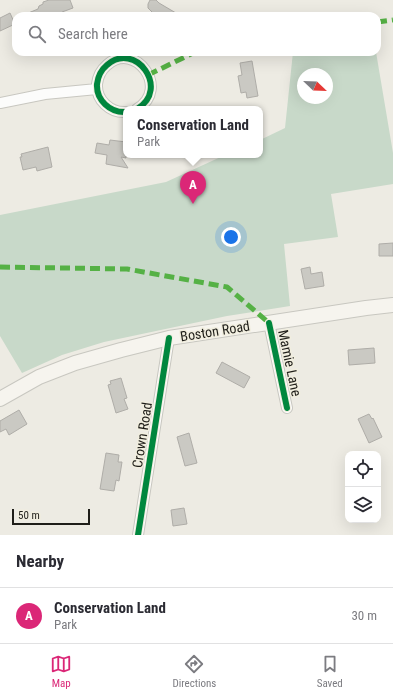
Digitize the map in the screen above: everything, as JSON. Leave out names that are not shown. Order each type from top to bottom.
[{"type":"main road","name":"Boston Road","points":[[0,399],[39,377],[75,363],[169,338],[393,305]]},
{"type":"street","points":[[123,112],[117,112],[102,102],[97,89],[99,76],[103,69],[109,63],[117,60],[125,59],[137,62],[144,67],[150,79],[151,88],[146,101],[140,106]]},
{"type":"street","points":[[0,103],[45,94],[97,89]]},
{"type":"street","name":"Mamie Lane","points":[[269,323],[287,408]]},
{"type":"street","name":"Crown Road","points":[[138,535],[169,338]]},
{"type":"green space","points":[[293,56],[377,56],[393,153],[393,184],[331,194],[338,237],[284,244],[290,306],[227,316],[104,342],[62,355],[22,373],[0,336],[0,215],[166,182],[218,158],[263,158],[263,139],[285,128]]},
{"type":"building","points":[[49,0],[70,0],[73,8],[62,12],[31,12],[38,9],[43,2]]},
{"type":"building","points":[[150,0],[156,0],[174,12],[152,12],[148,8]]},
{"type":"building","points":[[10,13],[12,17],[12,25],[0,31],[0,18]]},
{"type":"building","points":[[252,61],[258,96],[247,98],[246,92],[241,93],[238,76],[242,75],[240,63]]},
{"type":"building","points":[[110,140],[123,142],[123,157],[121,157],[128,168],[106,164],[107,155],[95,153],[97,143],[109,145]]},
{"type":"building","points":[[48,147],[52,167],[37,171],[36,167],[23,170],[20,157],[22,157],[21,154]]},
{"type":"building","points":[[393,243],[393,256],[379,256],[379,244]]},
{"type":"building","points":[[310,267],[311,274],[322,272],[324,286],[305,289],[301,269]]},
{"type":"building","points":[[374,348],[375,363],[349,365],[348,350]]},
{"type":"building","points":[[222,362],[250,377],[244,388],[216,373]]},
{"type":"building","points":[[121,378],[127,398],[124,399],[128,409],[116,413],[108,385],[111,384],[110,381]]},
{"type":"building","points":[[19,410],[27,424],[9,435],[6,429],[0,432],[0,421]]},
{"type":"building","points":[[369,414],[372,419],[373,418],[382,437],[369,443],[358,419]]},
{"type":"building","points":[[189,433],[197,463],[185,466],[177,437]]},
{"type":"building","points":[[106,453],[119,455],[118,462],[122,462],[119,481],[116,480],[114,491],[100,489]]},
{"type":"building","points":[[184,508],[187,524],[173,526],[171,510]]},
{"type":"marked path","points":[[381,22],[393,20]]},
{"type":"marked path","points":[[148,75],[187,56]]},
{"type":"marked path","points":[[0,267],[127,269],[227,287],[269,323]]},
{"type":"cycle path","points":[[123,112],[110,108],[105,104],[97,90],[97,81],[101,71],[107,65],[118,59],[128,59],[138,63],[145,70],[150,80],[151,90],[147,100],[140,106]]},
{"type":"cycle path","points":[[269,323],[287,408]]},
{"type":"cycle path","points":[[138,535],[169,338]]},
{"type":"place","name":"Conservation Land","points":[[193,204]]}]
